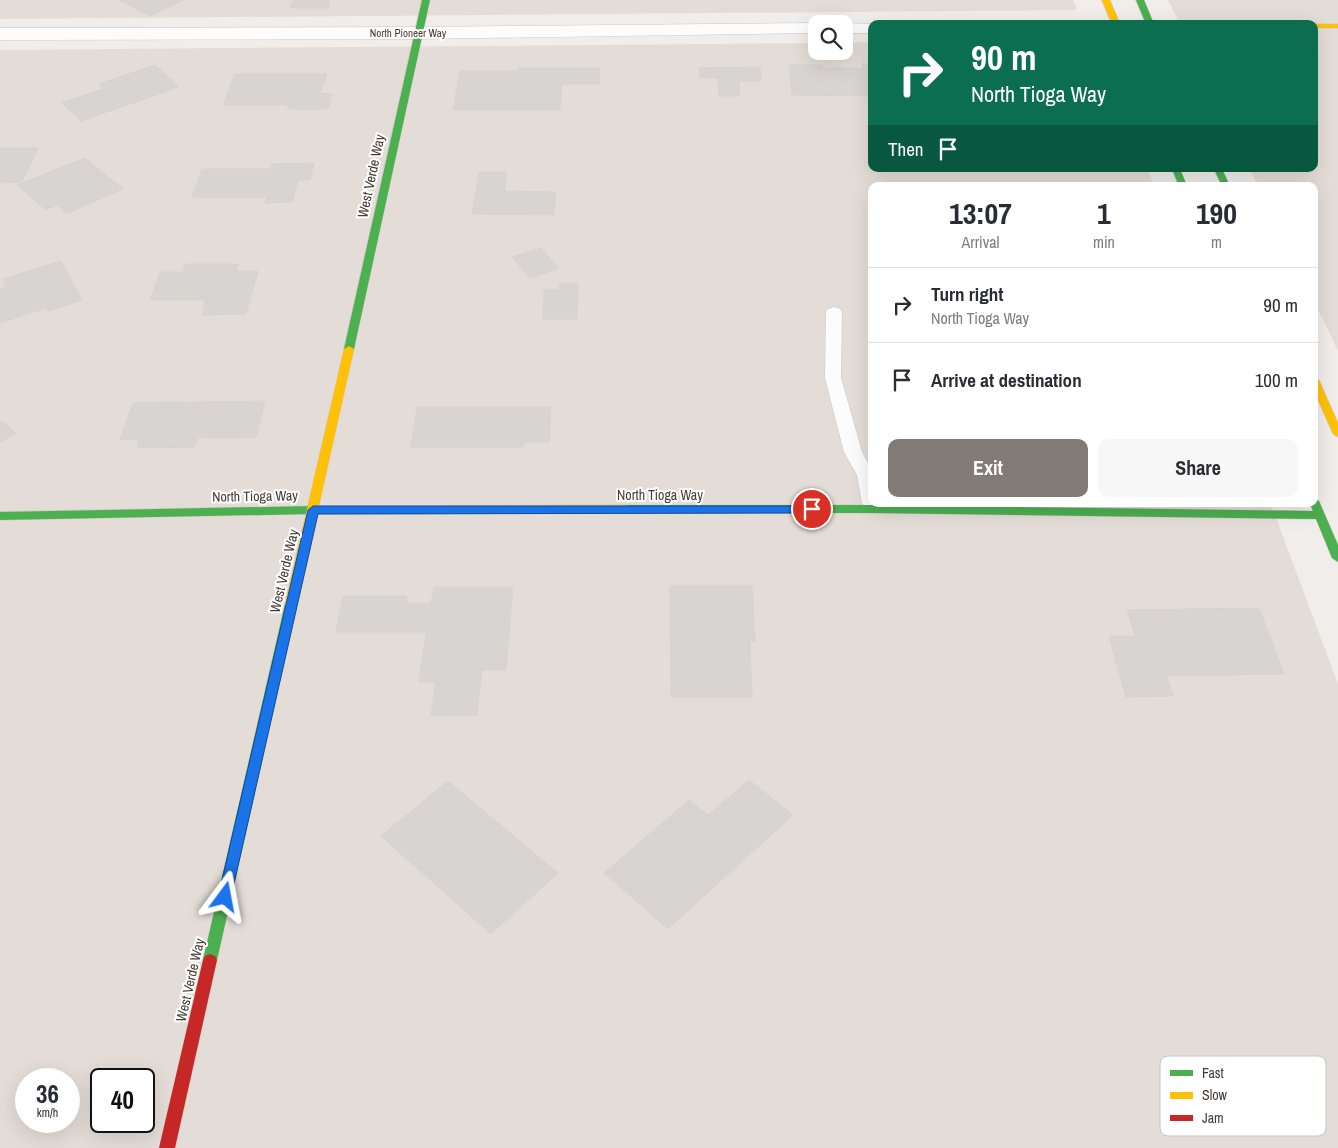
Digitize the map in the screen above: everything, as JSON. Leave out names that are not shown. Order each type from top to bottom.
[{"type":"street","name":"West Verde Way","points":[[167,1148],[313,510],[426,0]]},
{"type":"street","points":[[1106,0],[1114,20]]},
{"type":"street","points":[[1140,0],[1148,20]]},
{"type":"street","points":[[1318,26],[1338,26]]},
{"type":"street","name":"North Pioneer Way","points":[[0,34],[418,33],[808,28]]},
{"type":"street","points":[[853,28],[868,28]]},
{"type":"street","points":[[1318,389],[1338,434]]},
{"type":"street","name":"North Tioga Way","points":[[0,516],[313,510],[868,505]]},
{"type":"street","name":"North Tioga Way","points":[[962,507],[1320,515]]},
{"type":"street","points":[[1317,507],[1338,558]]},
{"type":"lane","points":[[834,312],[834,378],[853,452],[866,475],[868,485]]},
{"type":"shaded area","points":[[0,0],[1073,0],[1077,10],[0,19]]},
{"type":"shaded area","points":[[1168,0],[1338,0],[1338,351],[1318,309],[1318,182],[1256,182],[1251,172],[1318,172],[1318,20],[1178,20]]},
{"type":"shaded area","points":[[868,42],[868,172],[1149,172],[1153,182],[868,182],[868,507],[1272,507],[1338,684],[1338,1148],[0,1148],[0,50],[808,43],[808,60],[853,60],[853,43]]},
{"type":"building","points":[[119,0],[184,0],[150,16]]},
{"type":"building","points":[[293,0],[330,0],[328,8],[290,8]]},
{"type":"building","points":[[862,64],[868,64],[868,96],[792,95],[789,65],[822,65],[822,68],[863,68]]},
{"type":"building","points":[[155,65],[179,87],[81,121],[62,103],[103,89],[99,84]]},
{"type":"building","points":[[760,67],[761,81],[739,81],[740,96],[719,96],[718,78],[700,78],[699,68]]},
{"type":"building","points":[[518,68],[600,68],[599,84],[562,84],[560,110],[453,110],[460,71],[518,71]]},
{"type":"building","points":[[235,74],[327,74],[320,93],[332,94],[328,109],[287,109],[289,105],[223,105]]},
{"type":"building","points":[[0,148],[38,148],[22,182],[0,183]]},
{"type":"building","points":[[85,158],[123,189],[66,214],[57,205],[46,210],[17,185]]},
{"type":"building","points":[[314,163],[310,180],[298,180],[292,202],[265,203],[267,197],[192,197],[202,169],[271,169],[272,164]]},
{"type":"building","points":[[479,172],[507,172],[504,191],[556,192],[554,215],[472,214]]},
{"type":"building","points":[[541,248],[559,268],[530,278],[512,257]]},
{"type":"building","points":[[61,261],[82,300],[48,311],[46,308],[0,323],[0,289],[7,287],[3,279]]},
{"type":"building","points":[[185,264],[238,264],[236,271],[258,271],[246,314],[202,315],[206,300],[150,300],[160,272],[183,272]]},
{"type":"building","points":[[559,283],[578,283],[577,319],[543,319],[544,290],[559,290]]},
{"type":"building","points":[[265,401],[256,437],[197,438],[194,447],[137,448],[139,439],[120,440],[133,403]]},
{"type":"building","points":[[417,407],[551,407],[549,442],[524,442],[523,447],[411,447]]},
{"type":"building","points":[[0,420],[16,433],[0,442]]},
{"type":"building","points":[[670,586],[752,586],[755,641],[750,641],[752,697],[671,697]]},
{"type":"building","points":[[434,587],[513,587],[506,670],[482,670],[477,715],[431,715],[436,682],[419,682],[426,632],[336,632],[343,596],[407,596],[406,603],[431,603]]},
{"type":"building","points":[[1259,608],[1284,674],[1167,676],[1173,696],[1126,697],[1109,636],[1135,636],[1127,610]]},
{"type":"building","points":[[749,780],[793,815],[668,929],[604,873],[689,800],[708,815]]},
{"type":"building","points":[[448,781],[558,873],[491,934],[381,836]]},
{"type":"traffic: fast","points":[[349,349],[426,0]]},
{"type":"traffic: fast","points":[[1140,0],[1148,20]]},
{"type":"traffic: fast","points":[[1177,172],[1181,182]]},
{"type":"traffic: fast","points":[[1219,172],[1224,182]]},
{"type":"traffic: fast","points":[[1317,507],[1338,558]]},
{"type":"traffic: fast","points":[[626,509],[872,509],[1320,515]]},
{"type":"traffic: fast","points":[[0,516],[313,510],[441,510]]},
{"type":"traffic: fast","points":[[210,960],[291,604]]},
{"type":"traffic: slow","points":[[1106,0],[1114,20]]},
{"type":"traffic: slow","points":[[1318,26],[1338,26]]},
{"type":"traffic: slow","points":[[291,604],[349,349]]},
{"type":"traffic: slow","points":[[1318,389],[1338,434]]},
{"type":"traffic: slow","points":[[441,510],[626,509]]},
{"type":"traffic: jam","points":[[167,1148],[210,960]]},
{"type":"route","points":[[225,897],[313,510],[593,511],[812,509]]}]
